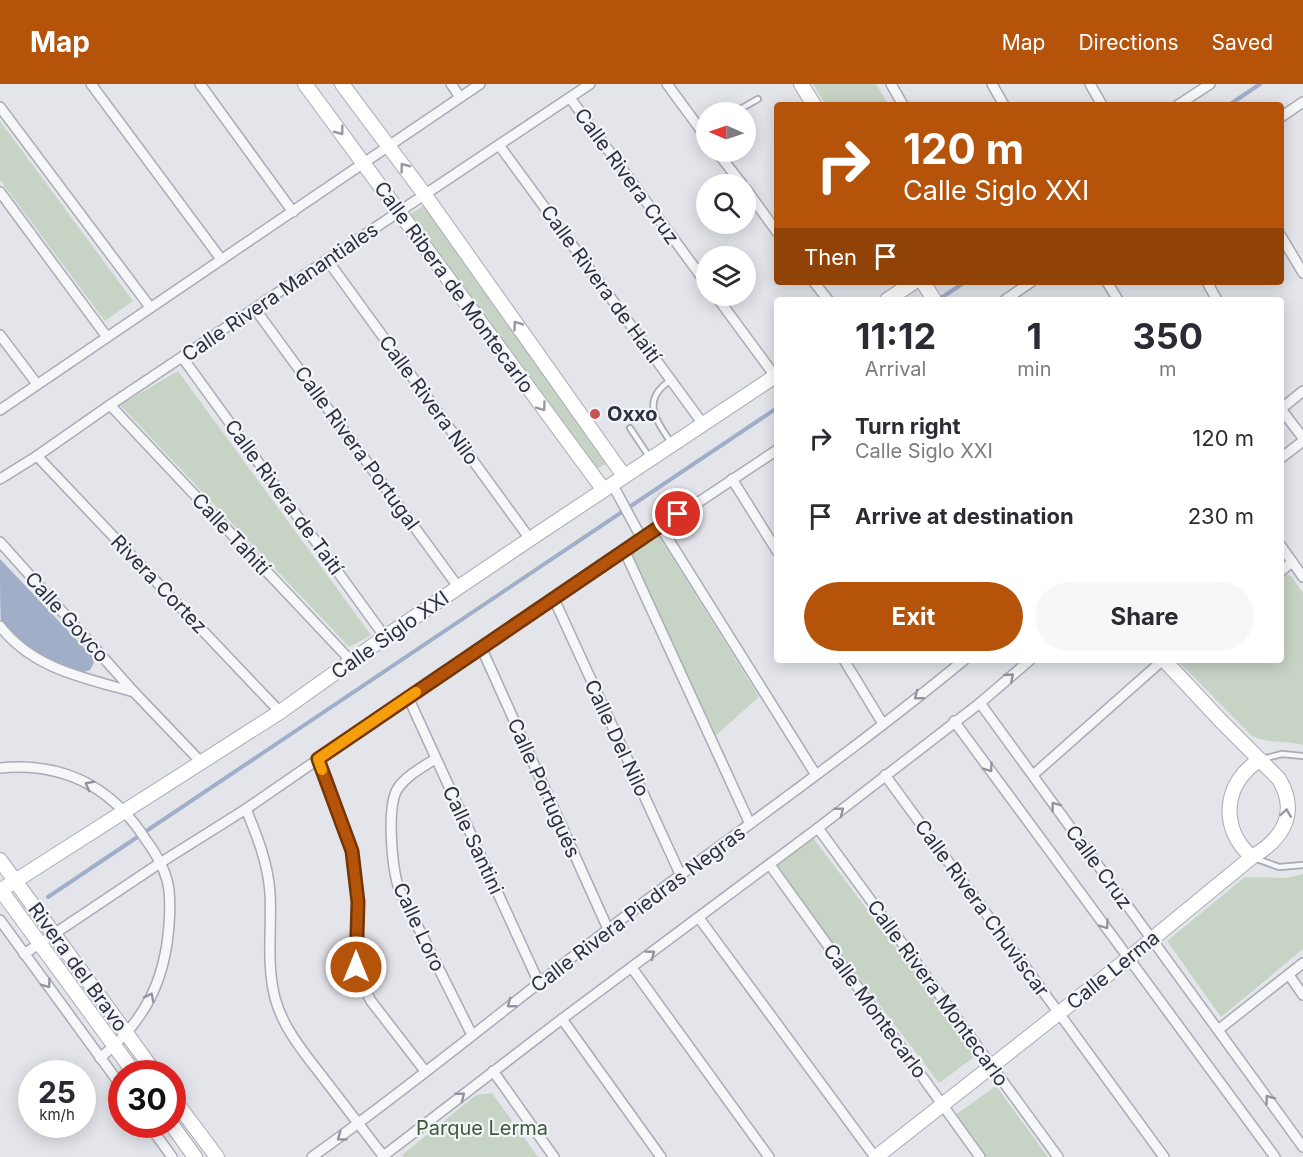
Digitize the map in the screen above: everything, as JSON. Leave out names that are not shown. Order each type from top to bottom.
[{"type":"street","points":[[91,84],[221,259]]},
{"type":"street","points":[[200,84],[292,212]]},
{"type":"street","name":"Calle Ribera de Montecarlo","points":[[305,84],[399,213],[612,491]]},
{"type":"street","name":"Calle Ribera de Montecarlo","points":[[342,84],[425,195],[624,476]]},
{"type":"street","points":[[451,84],[460,97]]},
{"type":"street","points":[[0,410],[480,84]]},
{"type":"street","name":"Calle Rivera Manantiales","points":[[0,479],[590,84]]},
{"type":"street","points":[[667,84],[696,121]]},
{"type":"street","points":[[801,84],[812,102]]},
{"type":"street","points":[[891,84],[901,102]]},
{"type":"street","points":[[992,84],[1002,102]]},
{"type":"street","points":[[1090,84],[1100,102]]},
{"type":"street","points":[[1191,84],[1196,93]]},
{"type":"street","points":[[1182,102],[1210,84]]},
{"type":"street","name":"Calle Rivera Cruz","points":[[570,98],[696,269]]},
{"type":"street","points":[[1284,115],[1303,102]]},
{"type":"street","points":[[0,107],[150,307]]},
{"type":"street","name":"Calle Rivera de Haití","points":[[499,145],[703,424]]},
{"type":"street","points":[[725,162],[734,174]]},
{"type":"street","points":[[0,192],[107,337]]},
{"type":"street","points":[[756,203],[774,228]]},
{"type":"street","points":[[1284,241],[1303,273]]},
{"type":"street","name":"Calle Rivera Nilo","points":[[328,261],[530,539]]},
{"type":"street","points":[[816,285],[826,297]]},
{"type":"street","points":[[892,297],[910,285]]},
{"type":"street","points":[[1011,297],[1027,285]]},
{"type":"street","points":[[724,306],[774,372]]},
{"type":"street","name":"Calle Rivera Portugal","points":[[255,309],[459,588]]},
{"type":"street","points":[[0,335],[37,384]]},
{"type":"street","name":"Calle Rivera de Taití","points":[[182,357],[385,637]]},
{"type":"street","name":"Calle Siglo XXI","points":[[0,890],[130,816],[200,761],[280,712],[385,637],[530,539],[612,491],[624,476],[774,376]]},
{"type":"street","points":[[1284,407],[1303,392]]},
{"type":"street","name":"Calle Tahití","points":[[110,405],[352,662]]},
{"type":"street","points":[[1284,413],[1303,439],[1284,455]]},
{"type":"street","points":[[24,954],[160,863],[246,809],[481,647],[625,552],[642,538],[774,452]]},
{"type":"street","name":"Rivera Cortez","points":[[37,456],[280,712]]},
{"type":"street","points":[[732,479],[774,546]]},
{"type":"street","points":[[612,491],[642,538]]},
{"type":"street","points":[[660,526],[816,775]]},
{"type":"street","name":"Calle Govco","points":[[0,542],[134,692],[200,761]]},
{"type":"street","points":[[1284,550],[1303,577]]},
{"type":"street","points":[[625,552],[750,824]]},
{"type":"street","points":[[1284,569],[1292,562]]},
{"type":"street","name":"Calle Del Nilo","points":[[554,599],[681,876]]},
{"type":"street","name":"Calle Govco","points":[[0,626],[19,647],[54,669],[134,692]]},
{"type":"street","name":"Calle Portugués","points":[[481,647],[608,929]]},
{"type":"street","points":[[846,663],[883,724]]},
{"type":"street","points":[[246,809],[264,856],[268,877],[271,906],[269,959],[276,1000],[284,1020],[301,1048],[383,1157],[493,1071],[818,828],[980,703],[1027,663]]},
{"type":"street","points":[[1033,775],[1161,663]]},
{"type":"street","name":"Calle Lerma","points":[[876,1157],[1059,1014],[1278,837],[1287,816],[1288,806],[1284,787],[1274,772],[1167,663]]},
{"type":"street","name":"Calle Rivera Piedras Negras","points":[[312,1157],[358,1124],[608,929],[883,724],[951,664]]},
{"type":"street","name":"Calle Santini","points":[[408,697],[539,983]]},
{"type":"street","name":"Calle Cruz","points":[[980,703],[1303,1147]]},
{"type":"street","name":"Calle Cruz","points":[[954,721],[1275,1157]]},
{"type":"street","points":[[318,759],[352,851],[358,902],[356,950],[358,977],[371,1001],[425,1071]]},
{"type":"street","name":"Calle Loro","points":[[435,759],[404,780],[395,794],[392,846],[394,874],[399,889],[472,1035]]},
{"type":"street","points":[[1252,857],[1234,834],[1229,818],[1229,806],[1231,795],[1239,779],[1246,770],[1260,760]]},
{"type":"street","points":[[0,768],[39,767],[66,774],[90,784],[130,816],[152,848],[167,881],[170,918],[166,960],[149,1002],[127,1034],[100,1058]]},
{"type":"street","name":"Calle Rivera Chuviscar","points":[[885,775],[1164,1157]]},
{"type":"street","name":"Calle Rivera Montecarlo","points":[[818,828],[1058,1157]]},
{"type":"street","name":"Rivera del Bravo","points":[[0,860],[146,1060]]},
{"type":"street","name":"Calle Montecarlo","points":[[770,864],[980,1157]]},
{"type":"street","name":"Rivera del Bravo","points":[[0,890],[124,1060]]},
{"type":"street","points":[[699,918],[876,1157]]},
{"type":"street","points":[[0,920],[108,1069]]},
{"type":"street","points":[[1218,1030],[1303,963]]},
{"type":"street","points":[[632,968],[769,1157]]},
{"type":"street","points":[[1289,975],[1303,995]]},
{"type":"street","points":[[562,1019],[661,1157]]},
{"type":"street","points":[[493,1071],[554,1157]]},
{"type":"street","points":[[186,1115],[217,1157]]},
{"type":"street","points":[[158,1138],[172,1157]]},
{"type":"street","points":[[181,1138],[195,1157]]},
{"type":"lane","points":[[753,102],[758,99]]},
{"type":"lane","points":[[671,380],[661,386],[654,399],[653,411],[672,444]]},
{"type":"lane","points":[[630,428],[650,458]]},
{"type":"lane","points":[[1260,760],[1282,754],[1303,756]]},
{"type":"lane","points":[[1252,857],[1278,867],[1303,865]]},
{"type":"green space","points":[[813,84],[876,84],[887,102],[824,102]]},
{"type":"green space","points":[[0,121],[133,301],[105,321],[0,180]]},
{"type":"green space","points":[[425,205],[607,464],[595,469],[409,215]]},
{"type":"green space","points":[[178,371],[371,635],[349,647],[120,405]]},
{"type":"green space","points":[[659,536],[759,697],[716,735],[633,557],[633,552]]},
{"type":"green space","points":[[1284,573],[1291,576],[1303,593],[1303,745],[1264,740],[1252,736],[1180,663],[1284,663]]},
{"type":"green space","points":[[813,838],[977,1055],[939,1083],[775,867]]},
{"type":"green space","points":[[1303,874],[1303,949],[1221,1017],[1167,941],[1245,877],[1286,878]]},
{"type":"green space","points":[[996,1086],[1048,1157],[986,1157],[955,1115]]},
{"type":"green space","name":"Parque Lerma","points":[[492,1093],[538,1157],[404,1157],[402,1155],[476,1095]]},
{"type":"water","points":[[0,559],[92,656],[94,663],[90,670],[84,672],[50,659],[26,646],[7,630],[1,621]]},
{"type":"waterway","points":[[1233,102],[1260,84]]},
{"type":"waterway","points":[[942,297],[960,285]]},
{"type":"waterway","points":[[48,897],[774,410]]},
{"type":"slow traffic","points":[[322,770],[318,759],[416,692]]},
{"type":"place","name":"Oxxo","points":[[595,414]]},
{"type":"route","points":[[356,967],[358,902],[352,851],[318,759],[678,514]]}]
